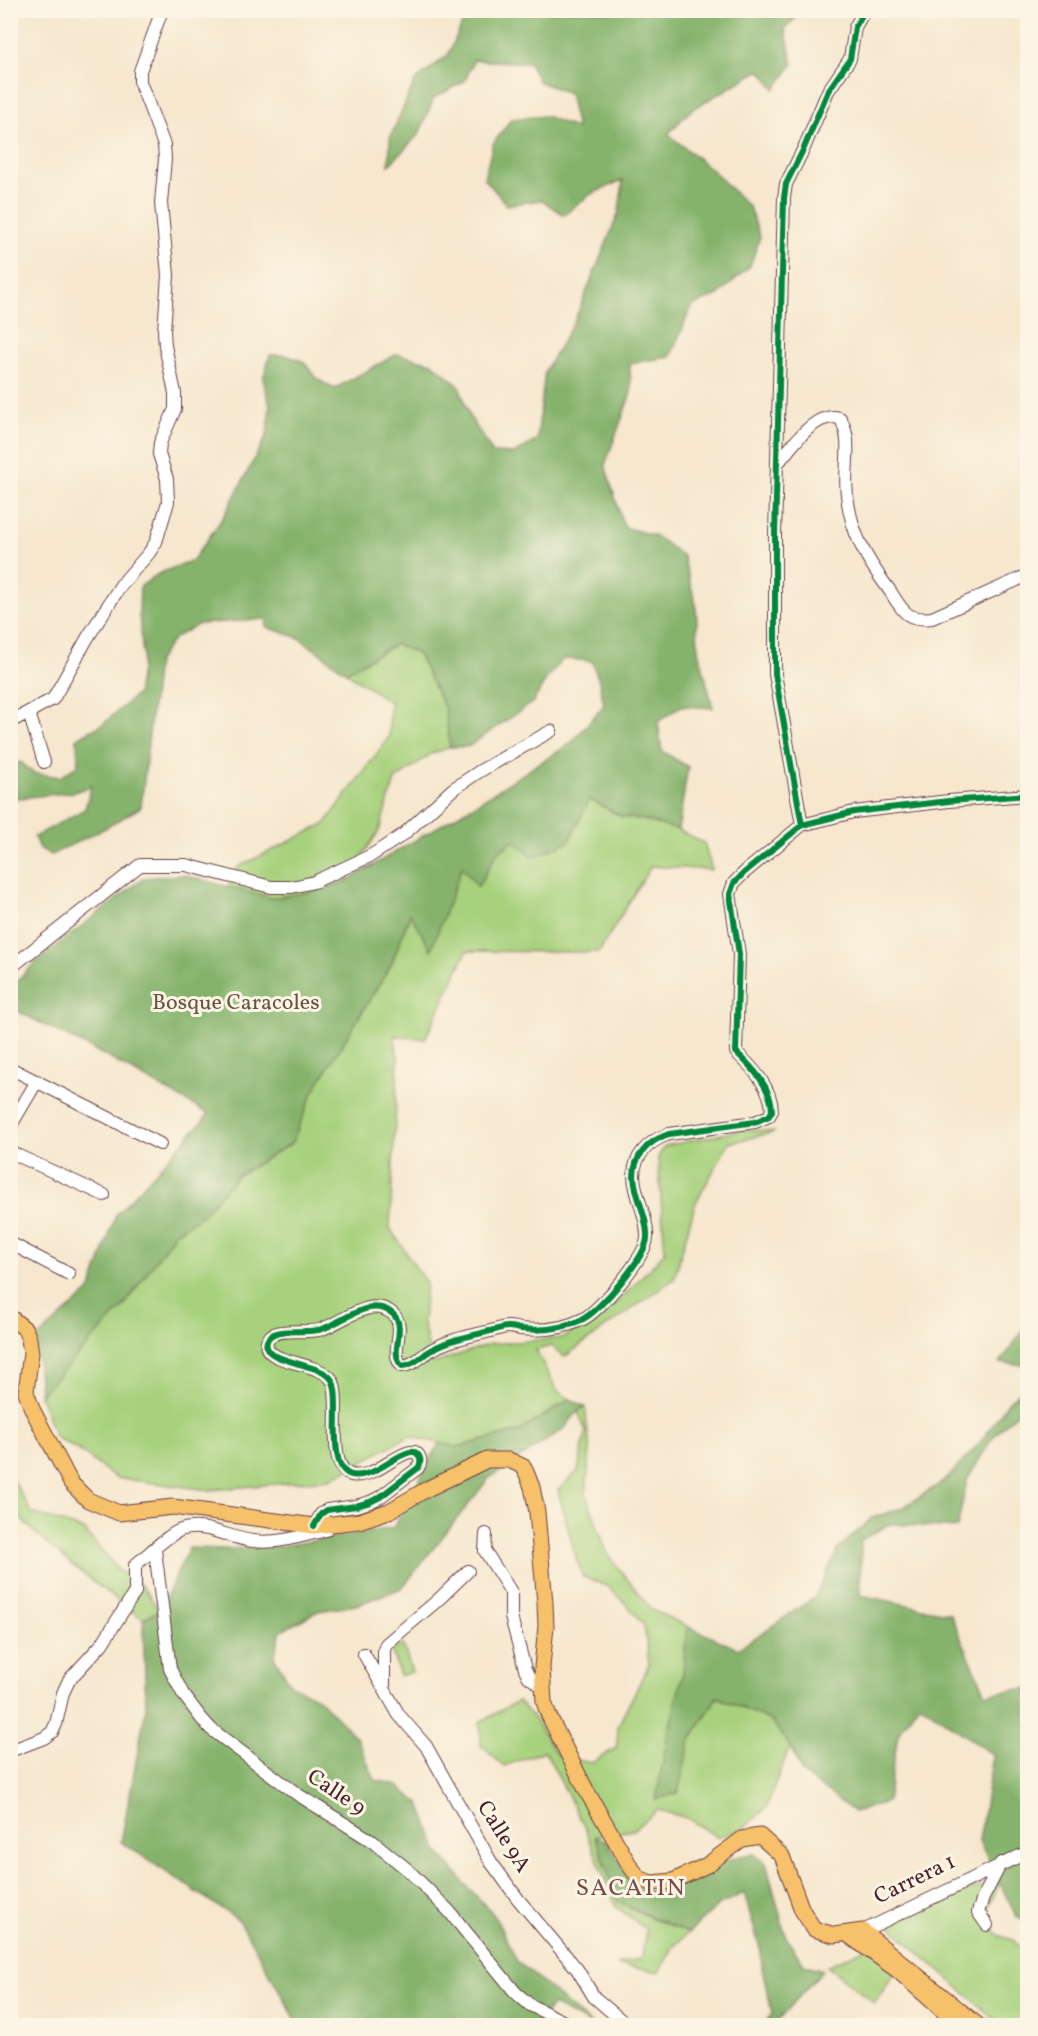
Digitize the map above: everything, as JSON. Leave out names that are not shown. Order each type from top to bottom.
[{"type":"main road","points":[[10,1317],[24,1329],[29,1339],[26,1392],[32,1409],[71,1483],[88,1500],[119,1513],[173,1508],[314,1526],[359,1521],[389,1511],[487,1460],[509,1460],[524,1467],[532,1487],[537,1512],[546,1626],[542,1686],[549,1716],[586,1790],[639,1878],[651,1883],[674,1881],[686,1877],[707,1865],[734,1843],[760,1836],[782,1856],[807,1922],[814,1929],[834,1935],[847,1934],[897,1970],[960,2025]]},
{"type":"main road","points":[[863,1931],[979,2025]]},
{"type":"main road","name":"Carrera 1","points":[[847,1934],[863,1931]]},
{"type":"street","points":[[10,722],[52,699],[121,585],[156,542],[168,502],[167,478],[159,454],[160,443],[175,409],[175,393],[164,331],[168,275],[161,203],[164,145],[140,82],[140,71],[162,10]]},
{"type":"street","points":[[802,825],[775,674],[783,219],[786,184],[828,91],[850,60],[853,53],[855,27],[865,10]]},
{"type":"street","points":[[777,464],[820,419],[831,416],[840,418],[846,427],[848,438],[846,493],[852,525],[868,560],[904,612],[918,620],[932,618],[1028,575]]},
{"type":"street","points":[[29,713],[44,762]]},
{"type":"street","points":[[10,968],[140,865],[186,865],[271,887],[292,887],[314,882],[388,845],[404,834],[453,789],[551,730]]},
{"type":"street","points":[[314,1526],[321,1514],[327,1510],[356,1506],[380,1497],[418,1468],[421,1459],[415,1452],[404,1453],[370,1473],[357,1475],[346,1472],[339,1463],[336,1451],[337,1400],[332,1381],[325,1373],[314,1367],[274,1357],[267,1348],[266,1342],[269,1337],[282,1331],[303,1333],[321,1330],[350,1314],[376,1307],[396,1316],[399,1326],[396,1354],[398,1362],[402,1366],[409,1366],[432,1349],[446,1343],[508,1325],[520,1329],[546,1329],[569,1325],[585,1318],[604,1302],[642,1252],[646,1243],[646,1224],[633,1180],[633,1168],[647,1146],[657,1138],[669,1134],[755,1122],[769,1116],[772,1111],[770,1096],[755,1072],[736,1052],[739,954],[730,894],[734,883],[802,825],[854,812],[948,801],[1028,795]]},
{"type":"street","points":[[10,1068],[160,1144]]},
{"type":"street","points":[[10,1126],[37,1081]]},
{"type":"street","points":[[10,1152],[104,1195]]},
{"type":"street","points":[[10,1243],[69,1274]]},
{"type":"street","points":[[10,1750],[44,1738],[52,1732],[69,1680],[102,1644],[135,1592],[135,1564],[155,1550],[174,1532],[186,1528],[200,1528],[251,1541],[280,1542],[359,1521]]},
{"type":"street","points":[[486,1534],[485,1551],[511,1592],[511,1617],[525,1668],[529,1677],[542,1686]]},
{"type":"street","name":"Calle 9","points":[[155,1550],[170,1668],[183,1694],[201,1718],[211,1729],[297,1794],[372,1842],[408,1870],[449,1911],[515,1992],[530,2005],[572,2025]]},
{"type":"street","points":[[384,1689],[383,1666],[386,1644],[468,1571]]},
{"type":"street","name":"Calle 9A","points":[[364,1654],[399,1715],[426,1746],[479,1843],[518,1899],[577,1970],[594,1997],[628,2025]]},
{"type":"street","name":"Carrera 1","points":[[863,1931],[1028,1852]]},
{"type":"street","points":[[987,1925],[978,1912],[1001,1863]]},
{"type":"green space","name":"Bosque Caracoles","points":[[468,11],[802,11],[785,29],[793,64],[775,89],[760,70],[691,110],[668,134],[710,168],[749,207],[760,237],[750,266],[718,295],[692,306],[670,357],[630,363],[631,393],[605,465],[624,527],[655,536],[683,556],[696,605],[698,648],[713,708],[681,706],[658,722],[662,751],[688,767],[678,830],[644,820],[622,817],[590,799],[569,842],[533,857],[514,841],[497,853],[478,887],[462,867],[431,950],[410,914],[391,965],[313,1092],[292,1143],[237,1176],[201,1216],[175,1233],[123,1307],[40,1395],[36,1339],[90,1291],[116,1215],[209,1114],[102,1054],[11,1008],[11,987],[38,960],[144,878],[184,875],[271,898],[311,892],[345,882],[473,806],[571,743],[604,705],[592,661],[563,659],[547,678],[533,702],[468,747],[450,747],[445,709],[418,654],[396,644],[346,672],[299,638],[266,627],[267,619],[199,624],[174,638],[157,662],[141,807],[51,855],[39,848],[34,837],[85,809],[91,786],[74,792],[11,799],[10,765],[21,762],[33,773],[60,777],[78,765],[77,738],[103,724],[137,694],[143,656],[139,614],[140,587],[158,574],[193,560],[224,516],[267,435],[270,406],[263,379],[270,355],[285,355],[303,361],[316,378],[334,389],[397,354],[432,363],[459,386],[470,417],[493,453],[514,454],[537,440],[545,371],[574,322],[619,212],[623,180],[591,194],[564,215],[541,200],[507,205],[484,178],[493,144],[511,119],[546,116],[577,129],[569,93],[539,82],[529,63],[474,60],[465,81],[434,98],[419,134],[389,165],[390,138],[415,81],[448,55]]},
{"type":"green space","points":[[396,644],[418,654],[445,709],[450,747],[431,754],[395,780],[379,831],[345,882],[311,892],[271,898],[228,887],[238,867],[325,824],[389,737],[390,702],[346,672]]},
{"type":"green space","points":[[590,799],[622,817],[644,820],[678,830],[704,843],[712,870],[651,866],[599,952],[467,951],[425,1039],[394,1036],[398,1058],[390,1228],[426,1283],[423,1323],[432,1364],[490,1344],[563,1338],[619,1301],[665,1252],[658,1157],[665,1146],[746,1129],[775,1132],[729,1143],[695,1204],[674,1279],[564,1357],[552,1346],[536,1350],[557,1391],[570,1399],[520,1431],[457,1447],[409,1436],[330,1479],[209,1490],[116,1478],[80,1451],[55,1437],[40,1395],[123,1307],[175,1233],[201,1216],[237,1176],[292,1143],[313,1092],[391,965],[411,913],[431,949],[462,866],[478,886],[497,853],[514,841]]},
{"type":"green space","points":[[1027,1325],[1027,1365],[1000,1363]]},
{"type":"green space","points":[[1027,1386],[1027,1403],[992,1438],[967,1480],[957,1528],[890,1524],[861,1540],[860,1595],[950,1614],[986,1694],[1027,1688],[1027,1921],[1016,1916],[979,1841],[993,1755],[919,1703],[898,1734],[887,1802],[854,1812],[802,1773],[790,1746],[772,1721],[717,1697],[690,1741],[678,1793],[656,1800],[667,1738],[683,1673],[687,1626],[738,1649],[815,1597],[839,1548],[872,1518],[902,1508],[946,1480],[983,1439],[1009,1401]]},
{"type":"green space","points":[[570,1399],[585,1407],[578,1411],[564,1429],[489,1478],[402,1588],[356,1605],[318,1611],[281,1631],[274,1657],[291,1685],[318,1698],[357,1738],[375,1780],[395,1784],[420,1804],[438,1852],[494,1915],[517,1961],[592,2025],[553,2005],[535,2025],[299,2025],[239,1920],[121,1842],[146,1708],[143,1619],[160,1610],[189,1548],[226,1549],[281,1546],[393,1528],[439,1443],[457,1447],[520,1431]]},
{"type":"green space","points":[[585,1407],[590,1448],[586,1495],[608,1555],[652,1610],[687,1626],[683,1673],[657,1799],[678,1793],[690,1741],[717,1697],[772,1721],[790,1746],[766,1808],[743,1829],[717,1837],[687,1818],[658,1810],[633,1830],[595,1836],[630,1909],[688,1933],[674,1946],[659,1972],[617,1965],[642,1958],[646,1929],[616,1907],[586,1830],[545,1751],[504,1766],[481,1746],[480,1722],[518,1701],[532,1716],[559,1757],[592,1763],[617,1747],[618,1726],[649,1664],[644,1625],[607,1586],[583,1577],[558,1490],[578,1471],[586,1432],[578,1411]]},
{"type":"green space","points":[[10,1475],[32,1513],[84,1530],[119,1571],[137,1580],[160,1610],[143,1619],[91,1581],[42,1539],[11,1509]]},
{"type":"green space","points":[[403,1645],[412,1672],[400,1676],[391,1649]]},
{"type":"green space","points":[[595,1836],[607,1842],[634,1884],[649,1891],[670,1888],[727,1860],[754,1854],[766,1863],[786,1937],[805,1965],[823,1970],[774,2025],[764,2025],[772,2013],[762,1969],[761,1952],[744,1893],[719,1905],[688,1933],[618,1902]]},
{"type":"green space","points":[[1002,1878],[987,1911],[990,1922],[998,1935],[1013,1940],[1027,1955],[1027,2025],[1001,2025],[909,1944],[894,1930],[889,1921]]},
{"type":"green space","points":[[868,1947],[897,1970],[875,2003],[827,1966]]},
{"type":"cycle path","points":[[802,825],[775,674],[775,535],[784,198],[786,184],[828,91],[850,59],[855,27],[865,10]]},
{"type":"cycle path","points":[[314,1526],[321,1514],[327,1510],[356,1506],[380,1497],[418,1468],[420,1459],[415,1452],[410,1452],[369,1473],[353,1475],[343,1469],[338,1457],[336,1442],[336,1406],[332,1380],[316,1369],[273,1354],[267,1348],[270,1336],[283,1332],[316,1331],[357,1312],[376,1307],[393,1314],[397,1320],[399,1326],[397,1354],[402,1366],[411,1364],[440,1345],[456,1339],[504,1327],[536,1330],[560,1327],[591,1314],[631,1270],[645,1247],[646,1227],[634,1172],[643,1151],[654,1141],[669,1134],[755,1122],[769,1116],[772,1111],[765,1086],[736,1052],[739,954],[730,894],[734,883],[802,825],[854,812],[1028,795]]},
{"type":"district","name":"SACATIN","points":[[631,1889]]}]
